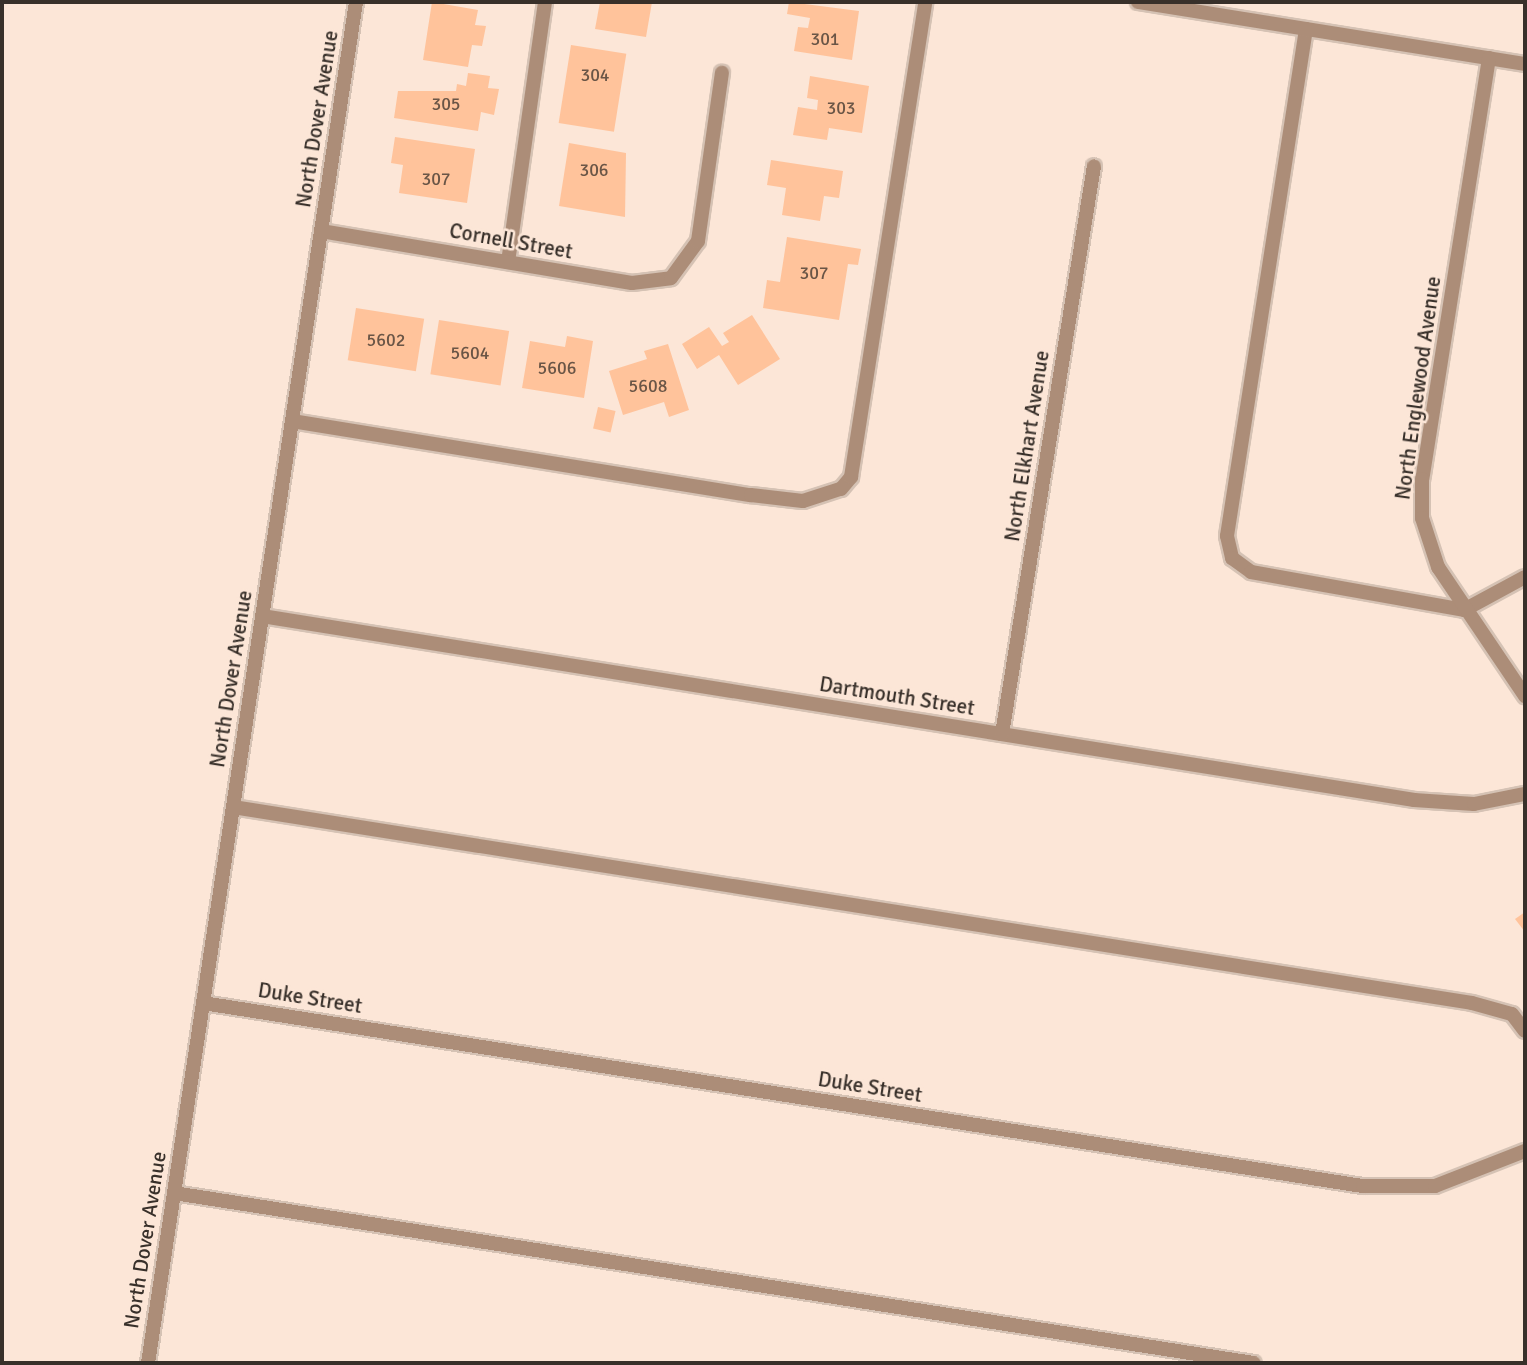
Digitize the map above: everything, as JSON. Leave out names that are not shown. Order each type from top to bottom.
[{"type":"street","name":"North Dover Avenue","points":[[148,1363],[356,2]]},
{"type":"street","points":[[508,262],[545,2]]},
{"type":"street","points":[[292,421],[751,495],[803,501],[841,489],[850,477],[925,2]]},
{"type":"street","points":[[1139,2],[1525,64]]},
{"type":"street","points":[[1306,29],[1227,536],[1232,558],[1251,572],[1464,610],[1525,577]]},
{"type":"street","name":"North Englewood Avenue","points":[[1489,58],[1422,479],[1422,518],[1438,567],[1464,610],[1525,696]]},
{"type":"street","name":"Cornell Street","points":[[321,231],[632,283],[671,278],[698,241],[722,73]]},
{"type":"street","name":"North Elkhart Avenue","points":[[1002,734],[1094,166]]},
{"type":"street","name":"Dartmouth Street","points":[[262,616],[1414,800],[1474,804],[1525,794]]},
{"type":"street","points":[[233,807],[1472,1003],[1512,1014],[1525,1031]]},
{"type":"street","name":"Duke Street","points":[[203,1003],[1363,1186],[1435,1186],[1525,1151]]},
{"type":"street","points":[[174,1193],[1254,1363]]},
{"type":"building","points":[[432,2],[478,10],[475,25],[486,26],[482,46],[472,45],[468,67],[423,60]]},
{"type":"building","points":[[600,2],[652,2],[646,37],[595,29]]},
{"type":"building","points":[[789,2],[859,11],[852,60],[794,51],[798,27],[808,28],[810,18],[787,14]]},
{"type":"building","points":[[571,45],[626,54],[614,132],[559,123]]},
{"type":"building","points":[[468,73],[490,76],[488,88],[499,89],[494,115],[481,112],[478,131],[394,118],[398,91],[456,91],[457,84],[466,86]]},
{"type":"building","points":[[810,76],[869,86],[862,133],[829,128],[827,140],[793,135],[798,107],[817,110],[818,100],[807,98]]},
{"type":"building","points":[[395,137],[475,149],[467,203],[399,193],[403,165],[391,163]]},
{"type":"building","points":[[569,143],[626,153],[625,217],[559,206]]},
{"type":"building","points":[[771,160],[843,171],[839,198],[824,196],[820,221],[782,215],[786,188],[767,185]]},
{"type":"building","points":[[787,237],[861,249],[858,265],[848,264],[839,320],[763,308],[767,280],[780,282]]},
{"type":"building","points":[[356,308],[424,319],[416,371],[348,360]]},
{"type":"building","points":[[752,315],[780,359],[738,385],[719,355],[697,369],[682,344],[709,327],[722,346],[729,342],[723,333]]},
{"type":"building","points":[[439,320],[509,331],[501,385],[430,374]]},
{"type":"building","points":[[567,336],[593,341],[584,398],[522,388],[530,341],[565,347]]},
{"type":"building","points":[[668,344],[689,410],[669,417],[664,402],[623,415],[609,371],[647,359],[644,351]]},
{"type":"building","points":[[598,407],[616,411],[611,432],[593,428]]},
{"type":"building","points":[[1525,912],[1525,932],[1515,919]]}]
